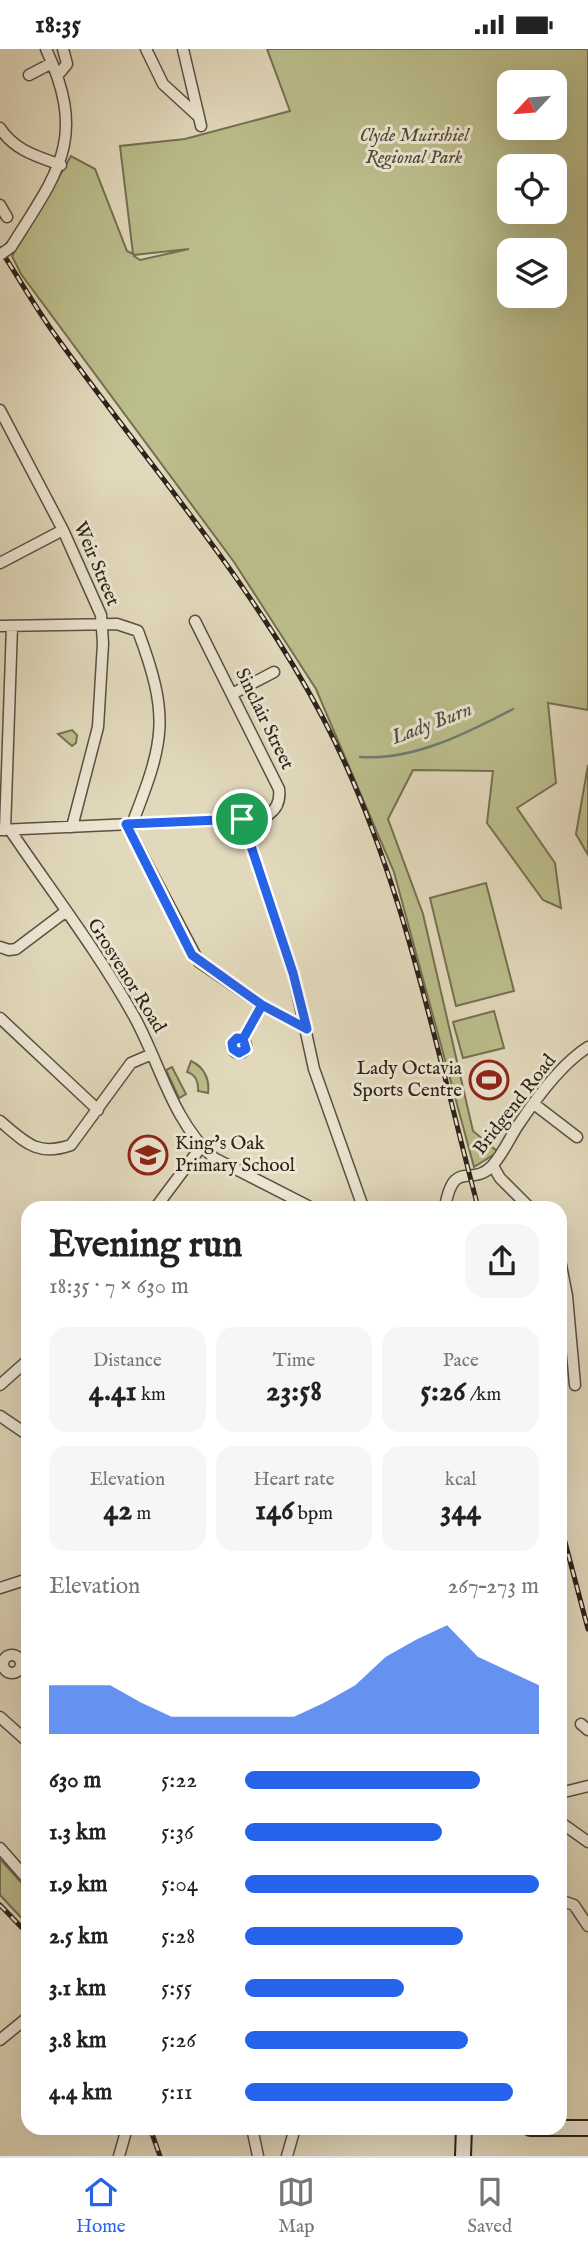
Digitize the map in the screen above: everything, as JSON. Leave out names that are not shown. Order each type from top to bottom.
[{"type":"main road","points":[[567,2128],[588,2128]]},
{"type":"main road","points":[[463,2156],[464,2135]]},
{"type":"street","points":[[0,255],[11,247],[61,165],[67,124],[57,76],[46,49]]},
{"type":"street","points":[[57,76],[67,64],[63,49]]},
{"type":"street","points":[[146,49],[163,84],[200,122],[183,49]]},
{"type":"street","points":[[29,75],[52,63]]},
{"type":"street","points":[[0,128],[9,142],[30,154],[61,165]]},
{"type":"street","points":[[0,205],[8,217]]},
{"type":"street","name":"Weir Street","points":[[0,410],[3,424],[63,530],[95,596],[102,626],[98,727],[72,827]]},
{"type":"street","points":[[0,563],[63,530]]},
{"type":"street","name":"Sinclair Street","points":[[5,830],[242,819],[254,822],[268,816],[280,796],[276,781],[195,621]]},
{"type":"street","points":[[0,626],[117,624],[138,631],[154,675],[162,727],[154,767],[129,824],[192,955],[262,1005],[307,1029]]},
{"type":"street","points":[[5,830],[12,626]]},
{"type":"street","points":[[232,694],[274,672]]},
{"type":"street","points":[[242,819],[293,973],[314,1069],[361,1201]]},
{"type":"street","name":"Grosvenor Road","points":[[5,830],[65,912],[134,1017],[174,1103],[201,1147]]},
{"type":"street","points":[[0,947],[16,949],[65,912]]},
{"type":"street","points":[[243,1039],[262,1005]]},
{"type":"street","points":[[0,1018],[98,1110]]},
{"type":"street","name":"Bridgend Road","points":[[446,1201],[449,1188],[455,1179],[492,1166],[534,1104],[561,1071],[588,1047]]},
{"type":"street","points":[[0,1121],[26,1143],[41,1150],[58,1150],[71,1145],[131,1063],[152,1054]]},
{"type":"street","points":[[534,1104],[577,1137]]},
{"type":"street","points":[[160,1201],[201,1147],[214,1158],[296,1201]]},
{"type":"street","points":[[492,1166],[523,1201]]},
{"type":"street","points":[[567,1296],[575,1385]]},
{"type":"street","points":[[0,1385],[21,1366]]},
{"type":"street","points":[[0,1416],[21,1430]]},
{"type":"street","points":[[0,1588],[21,1581]]},
{"type":"street","points":[[0,1717],[21,1736]]},
{"type":"street","points":[[567,1791],[588,1786]]},
{"type":"street","points":[[567,1827],[588,1842]]},
{"type":"street","points":[[0,1848],[21,1873]]},
{"type":"street","points":[[567,1903],[573,1905],[588,1926]]},
{"type":"street","points":[[0,2040],[21,2023]]},
{"type":"street","points":[[119,2156],[125,2135]]},
{"type":"street","points":[[254,2135],[258,2156]]},
{"type":"street","points":[[287,2156],[293,2135]]},
{"type":"green space","name":"Clyde Muirshiel Regional Park","points":[[267,49],[588,49],[588,710],[548,703],[556,783],[517,808],[555,863],[561,908],[543,900],[487,823],[493,771],[413,770],[388,819],[423,914],[473,1131],[498,1152],[474,1167],[394,872],[316,689],[234,562],[21,274],[12,256],[71,156],[95,169],[127,251],[133,254],[120,146],[185,139],[290,111]],"holes":[[[189,249],[140,260],[134,256],[134,255]]]},
{"type":"green space","points":[[72,730],[77,735],[76,743],[72,746],[58,734]]},
{"type":"green space","points":[[588,765],[588,855],[576,834]]},
{"type":"green space","points":[[486,883],[514,991],[456,1006],[430,898]]},
{"type":"green space","points":[[494,1011],[504,1048],[463,1058],[453,1022]]},
{"type":"green space","points":[[191,1061],[205,1074],[208,1093],[198,1091],[196,1079],[187,1072]]},
{"type":"green space","points":[[172,1067],[186,1094],[179,1098],[166,1070]]},
{"type":"green space","points":[[0,1859],[21,1882],[21,1918],[0,1895]]},
{"type":"waterway","name":"Lady Burn","points":[[360,757],[400,755],[420,750],[458,736],[513,709]]},
{"type":"railway","points":[[0,249],[53,332],[230,569],[295,668],[324,720],[375,837],[396,898],[431,1021],[476,1201]]},
{"type":"railway","points":[[567,1550],[588,1629]]},
{"type":"railway","points":[[0,1905],[21,1927]]},
{"type":"railway","points":[[152,2135],[160,2156]]},
{"type":"place","name":"Lady Octavia Sports Centre","points":[[489,1080]]},
{"type":"place","name":"King's Oak Primary School","points":[[148,1155]]},
{"type":"route","points":[[242,819],[126,824],[192,955],[262,1005],[243,1039],[237,1038],[232,1043],[233,1049],[239,1053],[246,1049],[243,1039],[262,1005],[307,1029],[293,973],[242,819]]}]
